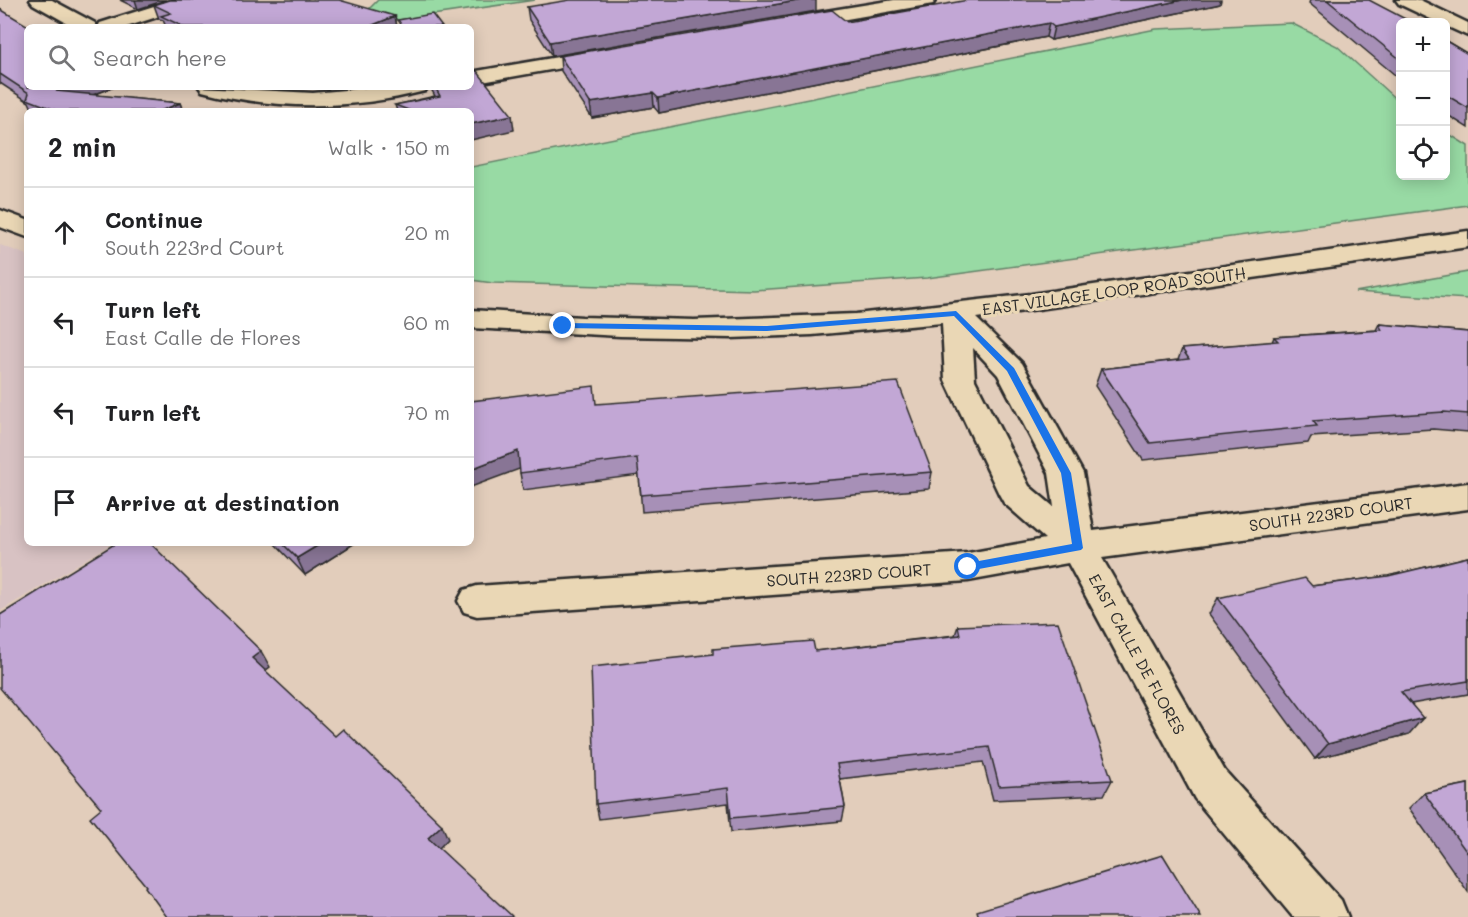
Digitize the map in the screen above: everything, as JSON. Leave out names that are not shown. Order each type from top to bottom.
[{"type":"street","points":[[39,0],[83,24]]},
{"type":"street","points":[[116,24],[191,0]]},
{"type":"street","points":[[777,26],[866,5],[927,0]]},
{"type":"street","points":[[1406,0],[1468,30]]},
{"type":"street","points":[[474,77],[624,52]]},
{"type":"street","points":[[220,90],[234,94],[304,99],[400,90]]},
{"type":"street","points":[[0,218],[24,228]]},
{"type":"street","name":"EAST VILLAGE LOOP ROAD SOUTH","points":[[474,319],[563,326],[767,328],[956,314],[1468,239]]},
{"type":"street","points":[[956,314],[1011,370],[1066,473],[1078,548]]},
{"type":"street","name":"EAST CALLE DE FLORES","points":[[956,314],[960,380],[1016,494],[1078,548],[1210,785],[1323,917]]},
{"type":"street","name":"SOUTH 223RD COURT","points":[[477,601],[968,567],[1078,548],[1468,496]]},
{"type":"shaded area","points":[[0,245],[24,254],[24,546],[108,546],[0,611]]},
{"type":"green space","points":[[378,0],[535,0],[398,20],[368,10]]},
{"type":"green space","points":[[1291,23],[1337,46],[1396,99],[1396,180],[1450,180],[1450,135],[1468,146],[1468,205],[927,278],[754,290],[493,283],[474,280],[474,166],[1156,29]]},
{"type":"green space","points":[[1468,272],[1468,299],[1355,292]]},
{"type":"building","points":[[170,0],[339,0],[395,16],[375,24],[178,24],[161,16],[171,13],[154,5]]},
{"type":"building","points":[[570,0],[803,0],[550,42],[527,7]]},
{"type":"building","points":[[968,0],[1182,0],[1054,27],[1049,23],[658,98],[653,93],[590,103],[560,56],[832,10],[847,22]]},
{"type":"building","points":[[1327,0],[1369,0],[1403,18],[1396,18],[1396,56]]},
{"type":"building","points":[[0,9],[25,24],[24,90],[0,74]]},
{"type":"building","points":[[432,14],[440,24],[401,24],[398,20]]},
{"type":"building","points":[[1450,43],[1468,54],[1468,108],[1450,97]]},
{"type":"building","points":[[474,71],[477,71],[512,115],[474,123],[474,108],[403,108],[395,105],[440,96],[437,90],[474,90]]},
{"type":"building","points":[[24,90],[59,90],[56,91],[180,103],[168,108],[50,108],[27,99],[29,93]]},
{"type":"building","points":[[1379,324],[1468,332],[1468,414],[1444,412],[1313,421],[1317,426],[1150,443],[1101,369],[1189,359],[1182,349],[1278,341],[1274,337],[1382,330]]},
{"type":"building","points":[[898,382],[932,472],[641,495],[637,458],[520,473],[518,451],[474,468],[474,401],[594,386],[596,404]]},
{"type":"building","points":[[111,546],[153,546],[261,651],[252,658],[335,736],[343,729],[442,825],[428,838],[513,917],[167,917],[146,886],[90,817],[101,808],[0,688],[0,615]]},
{"type":"building","points":[[285,546],[317,546],[297,558]]},
{"type":"building","points":[[1468,557],[1468,681],[1401,692],[1423,718],[1328,744],[1218,598],[1305,578],[1312,586],[1388,576]]},
{"type":"building","points":[[1058,622],[1112,780],[999,786],[989,747],[837,764],[845,807],[731,818],[728,788],[596,804],[591,667],[713,654],[713,649],[813,641],[815,651],[960,635],[958,626]]},
{"type":"building","points":[[1468,784],[1468,854],[1424,793]]},
{"type":"building","points":[[1163,855],[1201,917],[979,917],[977,911]]},
{"type":"route","points":[[563,326],[767,328],[956,314],[1011,370],[1066,473],[1078,548],[968,567]]}]
